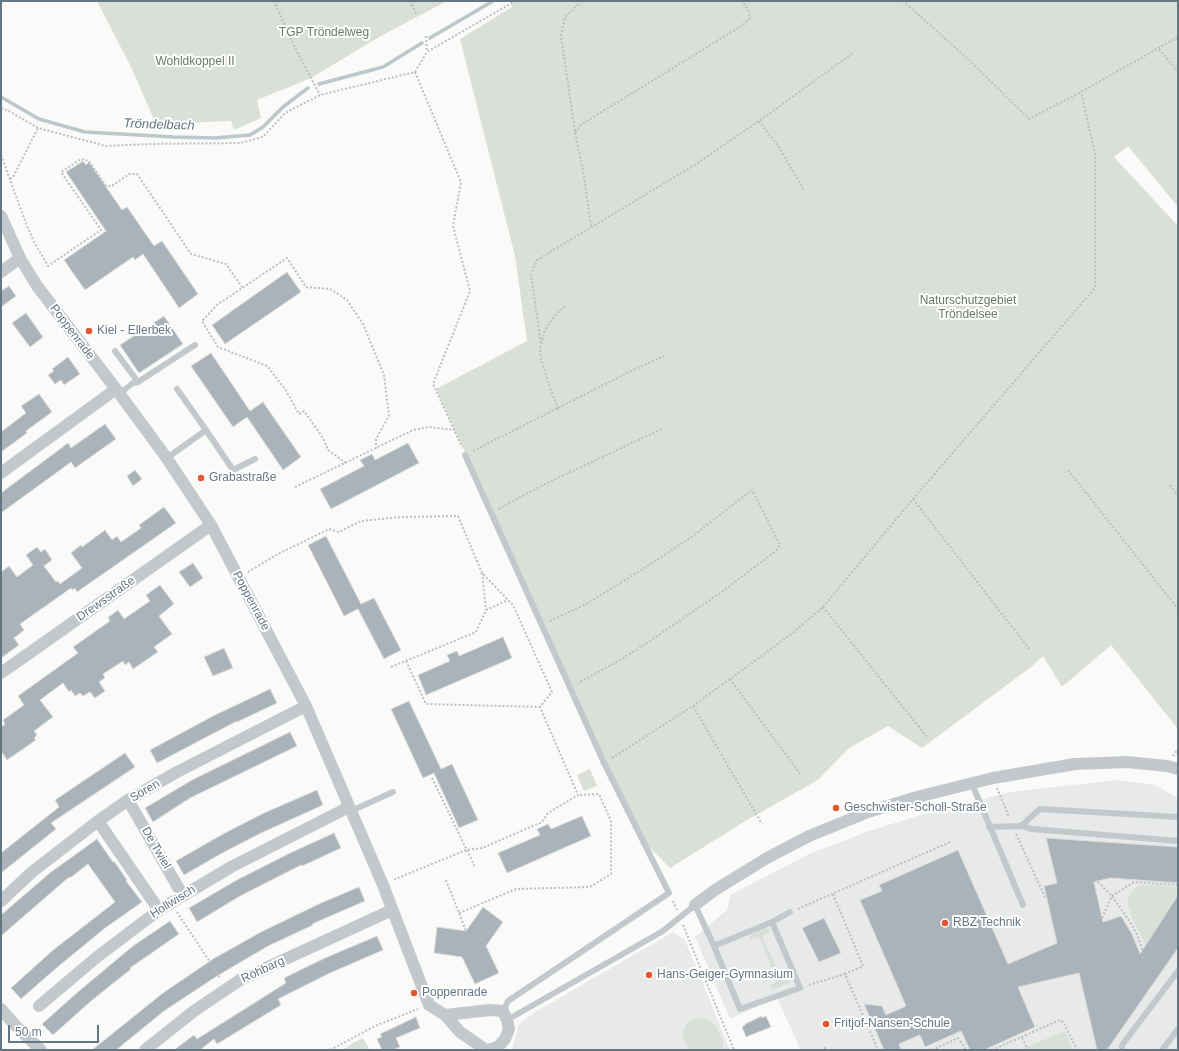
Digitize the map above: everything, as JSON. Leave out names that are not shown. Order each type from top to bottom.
[{"type":"street","name":"Poppenrade","points":[[1,216],[20,258],[37,286],[118,391],[167,458],[211,525],[306,706],[383,885],[429,1005]]},
{"type":"street","points":[[1,272],[20,258]]},
{"type":"street","points":[[1,473],[118,391]]},
{"type":"street","name":"Drewsstraße","points":[[1,673],[211,525]]},
{"type":"street","name":"Sören","points":[[1,901],[32,872],[128,800],[177,772],[306,706]]},
{"type":"street","points":[[695,905],[715,890],[767,858],[809,836],[868,812],[917,796],[993,778],[1075,764],[1127,762],[1167,766],[1178,769]]},
{"type":"street","name":"De Twiel","points":[[128,800],[183,896]]},
{"type":"street","name":"Hollwisch","points":[[39,1006],[97,957],[159,910],[231,867],[350,809]]},
{"type":"street","points":[[98,821],[159,910]]},
{"type":"street","name":"Röhbarg","points":[[145,1050],[194,1011],[240,980],[392,910]]},
{"type":"street","points":[[429,1005],[445,1015],[458,1030],[474,1043],[487,1050],[498,1047],[505,1039],[508,1029],[505,1016],[490,1010],[445,1015]]},
{"type":"street","points":[[1,1008],[15,1025],[41,1050]]},
{"type":"lane","points":[[118,391],[138,382],[195,345]]},
{"type":"lane","points":[[115,351],[138,382]]},
{"type":"lane","points":[[177,389],[232,470],[255,459]]},
{"type":"lane","points":[[167,458],[206,430]]},
{"type":"lane","points":[[465,454],[541,626],[604,763],[669,893],[508,1001],[505,1016]]},
{"type":"lane","points":[[972,784],[1023,906]]},
{"type":"lane","points":[[350,809],[393,792]]},
{"type":"lane","points":[[1021,826],[1040,809],[1178,817]]},
{"type":"lane","points":[[989,827],[1021,826],[1032,829],[1178,841]]},
{"type":"lane","points":[[505,1016],[663,930],[695,905],[740,1009],[800,988],[772,922]]},
{"type":"lane","points":[[714,946],[772,922],[790,912]]},
{"type":"lane","points":[[1122,1050],[1122,1045],[1178,971]]},
{"type":"lane","points":[[1162,1050],[1178,1029]]},
{"type":"path","points":[[274,1],[296,50],[320,95]]},
{"type":"path","points":[[410,1],[417,16]]},
{"type":"path","points":[[1,108],[38,128],[106,146],[240,143],[263,137],[285,113],[320,95],[415,72],[427,52],[515,1]]},
{"type":"path","points":[[581,1],[566,18],[561,36],[575,132],[592,227]]},
{"type":"path","points":[[575,132],[582,124],[743,25],[750,18],[749,11],[742,1]]},
{"type":"path","points":[[903,1],[969,60],[1029,119],[1081,92],[1178,37]]},
{"type":"path","points":[[426,36],[427,52]]},
{"type":"path","points":[[1159,49],[1178,72]]},
{"type":"path","points":[[541,343],[531,275],[537,260],[696,164],[759,121],[853,53]]},
{"type":"path","points":[[415,72],[461,182],[453,226],[470,292],[433,384],[465,454],[664,356]]},
{"type":"path","points":[[604,763],[693,706],[790,636],[823,607],[913,499],[1095,288],[1095,154],[1081,92]]},
{"type":"path","points":[[759,121],[779,147],[804,190]]},
{"type":"path","points":[[9,179],[13,178],[38,128]]},
{"type":"path","points":[[1,155],[34,242],[48,266],[101,230],[61,172],[81,158],[89,161],[106,186],[112,186],[129,174],[137,174],[191,254],[226,264],[242,287]]},
{"type":"path","points":[[346,463],[328,450],[323,438],[304,411],[298,414],[285,389],[267,366],[218,347],[202,321],[217,305],[287,258],[306,287],[330,290],[347,300],[363,324],[384,375],[389,416],[376,439],[376,448]]},
{"type":"path","points":[[558,408],[548,382],[541,358],[540,348],[545,330],[556,314],[566,306]]},
{"type":"path","points":[[296,487],[413,430],[430,427],[455,430]]},
{"type":"path","points":[[492,513],[545,484],[662,429]]},
{"type":"path","points":[[1068,470],[1178,609]]},
{"type":"path","points":[[1170,486],[1178,496]]},
{"type":"path","points":[[541,626],[588,603],[643,569],[690,538],[752,490],[780,545],[776,551],[723,590],[617,662],[570,687]]},
{"type":"path","points":[[913,499],[1030,650]]},
{"type":"path","points":[[239,577],[278,554],[329,529],[339,532],[361,521],[402,517],[458,516],[482,573],[486,610],[476,632],[391,667]]},
{"type":"path","points":[[482,573],[512,605],[552,692],[540,707]]},
{"type":"path","points":[[486,610],[508,600]]},
{"type":"path","points":[[823,607],[927,737]]},
{"type":"path","points":[[406,661],[426,704],[540,707]]},
{"type":"path","points":[[730,679],[801,774]]},
{"type":"path","points":[[693,706],[762,824]]},
{"type":"path","points":[[540,707],[578,795]]},
{"type":"path","points":[[432,778],[475,867]]},
{"type":"path","points":[[993,778],[1012,826],[1045,897]]},
{"type":"path","points":[[383,885],[466,850],[482,848],[542,822],[548,813],[578,795],[599,794],[610,821],[611,874],[590,887],[516,889],[459,913]]},
{"type":"path","points":[[790,912],[950,842]]},
{"type":"path","points":[[446,880],[466,931]]},
{"type":"path","points":[[1098,882],[1112,896],[1138,937],[1142,948],[1143,958]]},
{"type":"path","points":[[1102,918],[1112,896],[1134,882],[1178,885]]},
{"type":"path","points":[[669,893],[734,1050]]},
{"type":"path","points":[[800,988],[845,974],[863,966],[833,894]]},
{"type":"path","points":[[171,903],[227,989]]},
{"type":"path","points":[[845,974],[878,1050]]},
{"type":"path","points":[[330,1050],[375,1026],[429,1005]]},
{"type":"path","points":[[992,1050],[1060,1020],[1064,1023],[1077,1050]]},
{"type":"path","points":[[932,1050],[958,1038],[966,1050]]},
{"type":"path","points":[[1022,1038],[1028,1050]]},
{"type":"shaded area","name":"RBZ Technik","points":[[1117,780],[1155,785],[1178,798],[1178,1050],[801,1050],[777,998],[730,1019],[695,937],[727,910],[730,895],[809,854],[869,831],[927,813],[1010,792]]},
{"type":"shaded area","name":"Hans-Geiger-Gymnasium","points":[[673,932],[685,940],[730,1050],[512,1050],[519,1024],[537,1011]]},
{"type":"green space","name":"Wohldkoppel II","points":[[97,1],[447,1],[379,37],[311,78],[257,100],[261,118],[234,130],[231,121],[156,124],[131,67]]},
{"type":"green space","name":"Naturschutzgebiet Tröndelsee","points":[[510,1],[1178,1],[1178,207],[1128,146],[1114,157],[1178,226],[1178,729],[1111,645],[1062,687],[1043,656],[1031,667],[922,748],[888,726],[849,748],[818,780],[747,820],[670,868],[642,840],[436,389],[527,341],[515,256],[460,39],[512,7]]},
{"type":"green space","points":[[590,769],[597,786],[584,791],[577,775]]},
{"type":"green space","points":[[1140,885],[1178,887],[1178,948],[1126,1023],[1119,990],[1146,950],[1144,941],[1133,920],[1128,905],[1128,898],[1131,893]]},
{"type":"green space","points":[[766,928],[769,929],[770,932],[762,936],[782,980],[790,977],[791,979],[790,983],[775,989],[771,988],[770,985],[778,981],[759,937],[750,940],[749,938],[750,935]]},
{"type":"green space","points":[[698,1018],[709,1020],[715,1025],[723,1041],[723,1050],[688,1050],[683,1033],[685,1027],[690,1021]]},
{"type":"green space","points":[[1065,1031],[1073,1050],[1020,1050]]},
{"type":"green space","points":[[363,1038],[370,1050],[343,1050],[353,1043]]},
{"type":"building","points":[[83,161],[86,165],[89,162],[122,210],[127,207],[154,246],[162,241],[198,294],[179,308],[143,254],[135,260],[133,257],[85,290],[64,260],[106,231],[66,172]]},
{"type":"building","points":[[287,272],[301,292],[225,344],[212,325]]},
{"type":"building","points":[[9,286],[16,296],[1,307],[1,291]]},
{"type":"building","points":[[26,313],[43,337],[30,347],[12,323]]},
{"type":"building","points":[[164,316],[183,344],[139,373],[120,345]]},
{"type":"building","points":[[211,353],[250,411],[263,402],[301,457],[283,470],[247,417],[233,427],[191,366]]},
{"type":"building","points":[[68,357],[80,374],[64,385],[61,380],[55,384],[48,375],[54,371],[52,369]]},
{"type":"building","points":[[39,394],[52,412],[1,452],[1,432],[26,413],[21,406]]},
{"type":"building","points":[[105,424],[116,439],[75,468],[71,462],[1,513],[1,493],[68,443],[71,448]]},
{"type":"building","points":[[408,443],[419,463],[331,509],[320,489],[364,466],[360,460],[372,454],[375,460]]},
{"type":"building","points":[[135,470],[142,479],[133,486],[127,476]]},
{"type":"building","points":[[164,507],[176,523],[77,592],[75,588],[72,590],[71,588],[20,624],[24,630],[14,638],[19,645],[1,658],[1,572],[9,566],[17,577],[33,565],[26,555],[37,547],[41,552],[45,549],[52,560],[44,566],[56,582],[58,581],[60,584],[82,568],[71,553],[81,545],[82,547],[105,530],[112,540],[117,536],[121,542],[141,528],[139,525]]},
{"type":"building","points":[[326,536],[361,604],[374,598],[401,650],[384,659],[358,609],[344,616],[308,545]]},
{"type":"building","points":[[193,563],[203,578],[190,587],[179,572]]},
{"type":"building","points":[[160,585],[174,604],[159,616],[172,634],[154,647],[158,652],[133,669],[129,662],[125,665],[123,661],[103,674],[105,678],[99,682],[105,691],[95,698],[90,692],[83,696],[80,693],[75,696],[71,690],[69,692],[63,683],[40,700],[53,717],[34,731],[37,735],[34,738],[36,740],[7,760],[1,751],[1,727],[5,724],[3,720],[24,705],[18,696],[78,653],[73,647],[110,621],[108,617],[118,610],[124,619],[150,601],[146,595]]},
{"type":"building","points":[[503,637],[512,658],[426,695],[418,675],[450,661],[447,655],[457,651],[459,656]]},
{"type":"building","points":[[224,648],[233,668],[213,676],[204,657]]},
{"type":"building","points":[[270,689],[277,703],[237,721],[157,763],[150,750],[213,716]]},
{"type":"building","points":[[409,701],[441,769],[452,764],[478,820],[459,828],[434,773],[423,778],[391,709]]},
{"type":"building","points":[[290,732],[297,746],[190,798],[153,822],[145,808],[192,780]]},
{"type":"building","points":[[125,753],[135,767],[51,823],[56,829],[1,873],[1,853],[59,807],[55,800]]},
{"type":"building","points":[[317,790],[323,805],[261,833],[184,875],[176,861],[264,813]]},
{"type":"building","points":[[582,816],[591,836],[507,873],[498,853],[540,835],[537,829],[548,824],[551,829]]},
{"type":"building","points":[[334,833],[341,848],[302,866],[301,865],[240,896],[197,922],[189,908],[235,881]]},
{"type":"building","points":[[1046,838],[1178,847],[1178,883],[1110,878],[1094,882],[1103,922],[1121,916],[1132,934],[1140,954],[1178,895],[1178,948],[1107,1050],[1097,1050],[1079,973],[1018,987],[1035,1027],[984,1050],[970,1050],[961,1031],[925,1047],[920,1035],[899,1044],[901,1050],[884,1050],[864,1004],[882,1006],[886,1015],[906,1006],[860,900],[882,891],[879,885],[958,850],[1008,964],[1057,943],[1044,886],[1057,883]]},
{"type":"building","points":[[97,839],[142,902],[105,928],[21,999],[11,988],[52,951],[115,902],[88,864],[70,878],[69,877],[1,936],[1,915],[51,872]]},
{"type":"building","points":[[359,887],[365,901],[312,924],[313,925],[268,946],[217,976],[164,1011],[116,1050],[92,1050],[163,993],[213,959],[261,932],[321,903]]},
{"type":"building","points":[[483,907],[503,922],[486,946],[499,973],[475,984],[462,957],[434,953],[437,927],[466,931]]},
{"type":"building","points":[[824,918],[841,953],[819,962],[802,928]]},
{"type":"building","points":[[170,921],[179,934],[130,968],[131,969],[91,1001],[53,1035],[42,1024],[133,946]]},
{"type":"building","points":[[377,936],[383,950],[330,973],[278,999],[281,1005],[217,1044],[214,1039],[200,1050],[174,1050],[194,1035],[197,1039],[286,983],[284,978],[325,958]]},
{"type":"building","points":[[762,1016],[762,1018],[766,1016],[771,1027],[746,1037],[742,1027]]},
{"type":"building","points":[[416,1017],[420,1028],[396,1038],[400,1047],[392,1050],[382,1050],[377,1039],[382,1037],[380,1034]]},
{"type":"waterway","name":"Tröndelbach","points":[[430,38],[493,1]]},
{"type":"waterway","name":"Tröndelbach","points":[[319,84],[383,67],[422,43]]},
{"type":"waterway","name":"Tröndelbach","points":[[1,97],[39,119],[85,132],[215,138],[250,135],[263,127],[283,107],[308,88]]},
{"type":"place","name":"Kiel - Ellerbek","points":[[89,331]]},
{"type":"place","name":"Grabastraße","points":[[201,478]]},
{"type":"place","name":"Geschwister-Scholl-Straße","points":[[836,808]]},
{"type":"place","name":"RBZ Technik","points":[[945,923]]},
{"type":"place","name":"Hans-Geiger-Gymnasium","points":[[649,975]]},
{"type":"place","name":"Poppenrade","points":[[414,993]]},
{"type":"place","name":"Fritjof-Nansen-Schule","points":[[826,1024]]},
{"type":"park label","name":"TGP Tröndelweg","points":[[324,33]]}]
